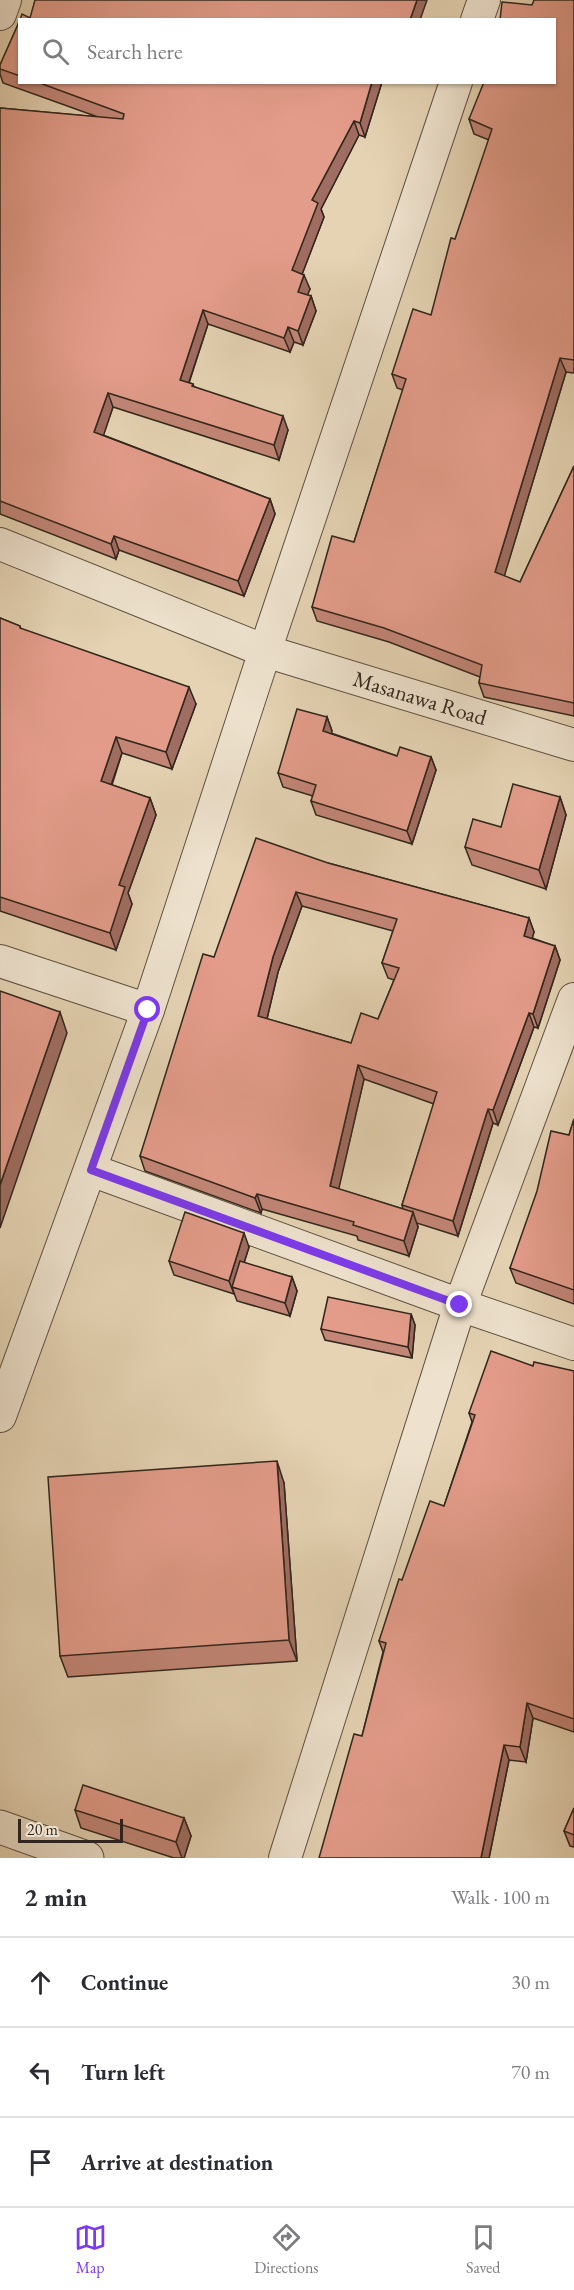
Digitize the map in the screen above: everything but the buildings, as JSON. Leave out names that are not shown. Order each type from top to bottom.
[{"type":"street","points":[[478,18],[484,0]]},
{"type":"street","points":[[0,1416],[148,1010],[265,651],[455,84]]},
{"type":"street","name":"Masanawa Road","points":[[0,544],[265,651],[574,745]]},
{"type":"street","points":[[0,961],[148,1010]]},
{"type":"street","points":[[285,1858],[460,1305],[574,999]]},
{"type":"street","points":[[91,1170],[460,1305],[574,1344]]},
{"type":"street","points":[[0,1827],[87,1858]]},
{"type":"route","points":[[148,1010],[91,1170],[460,1305]]}]
